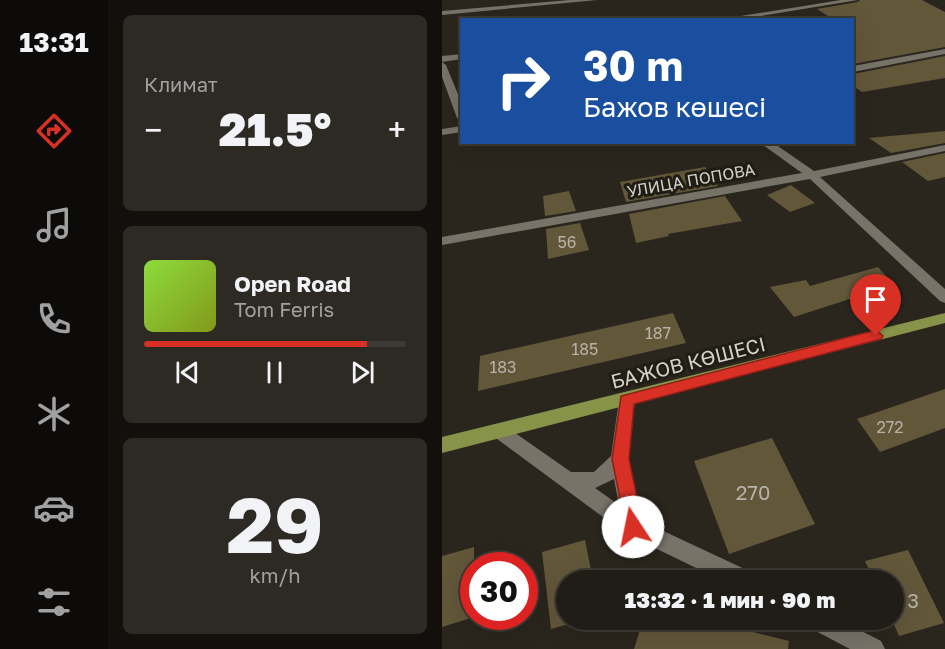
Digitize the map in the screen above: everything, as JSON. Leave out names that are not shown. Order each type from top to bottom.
[{"type":"main road","name":"БАЖОВ КӨШЕСІ","points":[[442,445],[944,318]]},
{"type":"street","points":[[442,13],[594,0]]},
{"type":"street","points":[[733,18],[855,0]]},
{"type":"street","points":[[854,69],[944,51]]},
{"type":"street","points":[[442,59],[460,56]]},
{"type":"street","points":[[442,65],[460,113]]},
{"type":"street","points":[[442,132],[460,129]]},
{"type":"street","points":[[767,144],[812,175],[944,298]]},
{"type":"street","name":"УЛИЦА ПОПОВА","points":[[442,241],[812,175],[944,148]]},
{"type":"street","points":[[627,400],[620,459],[633,527]]},
{"type":"street","points":[[499,431],[633,527],[722,570]]},
{"type":"street","points":[[569,479],[597,481],[607,475],[620,459]]},
{"type":"street","points":[[837,630],[873,649]]},
{"type":"building","points":[[860,0],[922,0],[945,12],[945,47],[854,64],[854,18],[831,18],[817,9]]},
{"type":"building","points":[[945,56],[945,78],[862,92],[854,87],[854,74]]},
{"type":"building","points":[[945,131],[945,143],[891,153],[869,138]]},
{"type":"building","points":[[945,153],[945,177],[928,181],[902,162]]},
{"type":"building","points":[[705,167],[718,186],[626,202],[620,182]]},
{"type":"building","points":[[791,185],[815,203],[790,212],[767,195]]},
{"type":"building","points":[[569,191],[576,211],[545,216],[543,196]]},
{"type":"building","points":[[725,196],[742,221],[668,234],[669,236],[636,243],[629,214]]},
{"type":"building","points":[[580,223],[589,250],[548,259],[546,229]]},
{"type":"building","points":[[878,267],[900,292],[861,298],[859,296],[794,317],[770,287],[806,280],[810,286]]},
{"type":"building","points":[[673,313],[686,343],[478,391],[480,356]]},
{"type":"building","points":[[945,389],[945,428],[880,452],[857,419]]},
{"type":"building","points":[[772,438],[815,524],[729,554],[694,461]]},
{"type":"building","points":[[585,540],[591,570],[556,570],[556,628],[551,629],[542,552]]},
{"type":"building","points":[[474,547],[474,552],[460,552],[460,621],[442,627],[442,556]]},
{"type":"building","points":[[908,550],[944,623],[899,636],[896,630],[904,630],[904,570],[869,570],[865,561]]},
{"type":"building","points":[[640,630],[744,630],[789,641],[788,649],[634,649]]},
{"type":"route","points":[[633,527],[620,459],[625,436],[627,400],[876,336]]}]
